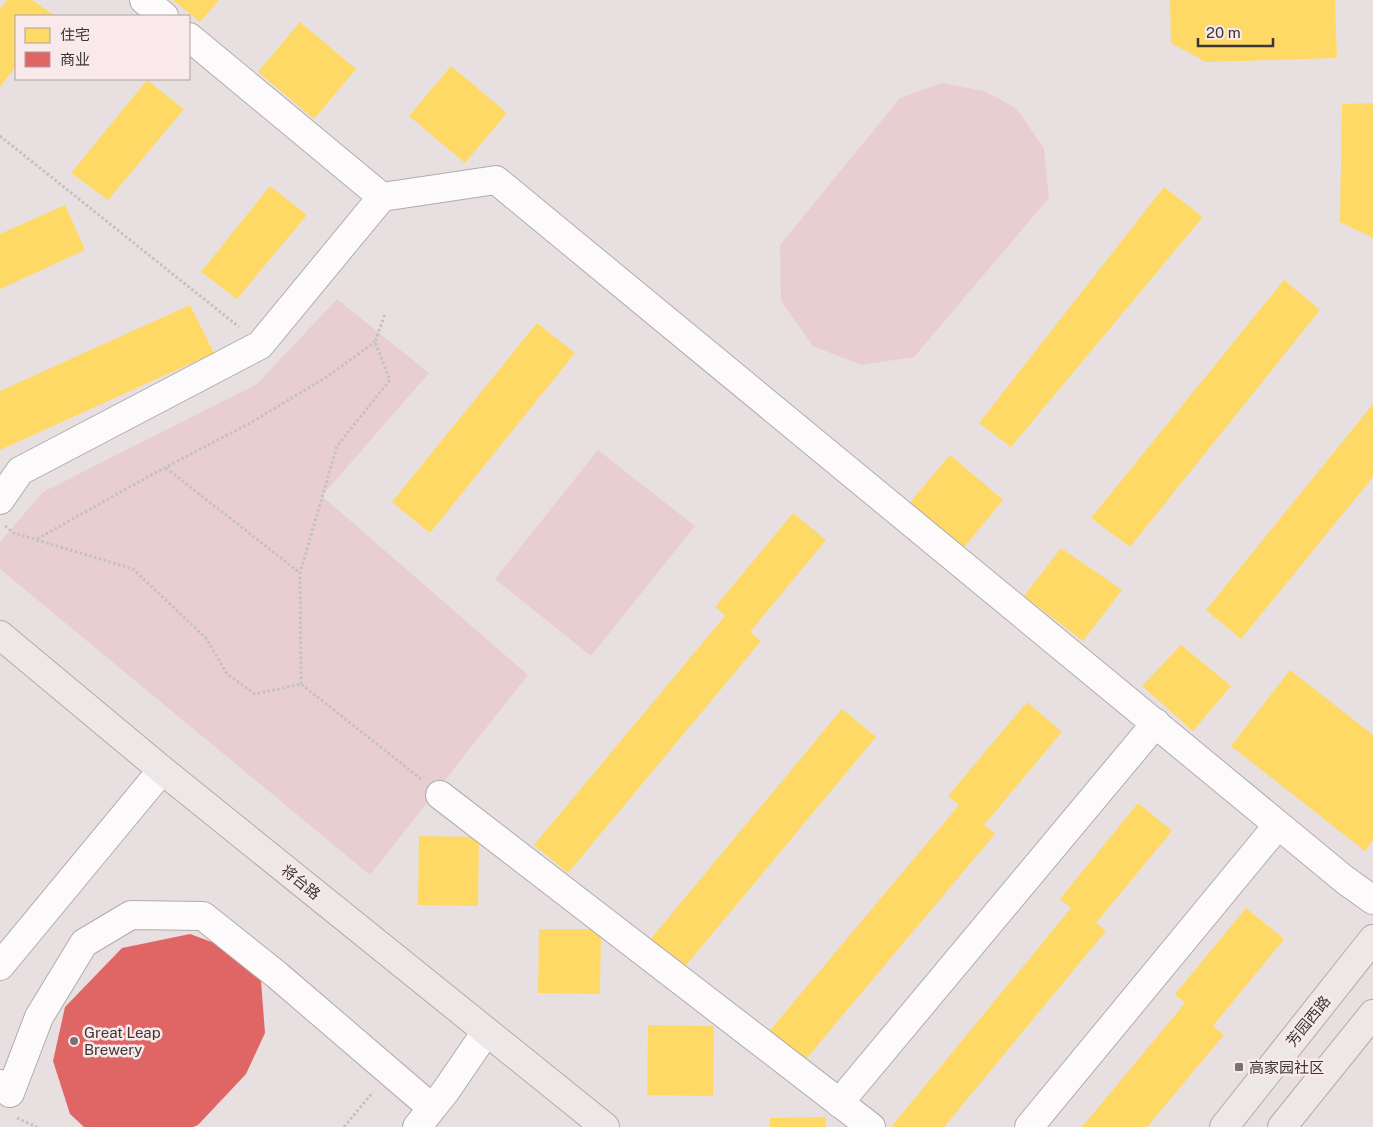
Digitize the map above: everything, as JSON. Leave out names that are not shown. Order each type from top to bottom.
[{"type":"main road","name":"将台路","points":[[0,635],[162,770],[605,1127]]},
{"type":"main road","name":"芳园西路","points":[[1224,1127],[1373,939]]},
{"type":"main road","points":[[1282,1127],[1373,1014]]},
{"type":"street","points":[[144,0],[163,15]]},
{"type":"street","points":[[190,38],[382,197]]},
{"type":"street","points":[[0,500],[20,471],[260,345],[382,197],[496,180],[1278,825],[1345,880],[1373,900]]},
{"type":"street","points":[[839,1103],[1156,723]]},
{"type":"street","points":[[0,966],[162,770]]},
{"type":"street","points":[[440,795],[871,1127]]},
{"type":"street","points":[[1029,1127],[1278,825]]},
{"type":"street","points":[[0,1084],[10,1094],[40,1017],[84,943],[132,915],[203,916],[277,975],[389,1072],[424,1118],[486,1032]]},
{"type":"path","points":[[0,136],[260,345]]},
{"type":"path","points":[[36,539],[269,412],[328,376],[375,342],[385,314]]},
{"type":"path","points":[[302,684],[300,572],[337,446],[390,380],[375,342]]},
{"type":"path","points":[[166,468],[300,572]]},
{"type":"path","points":[[0,523],[14,533],[133,569],[206,638],[227,674],[255,694],[302,684]]},
{"type":"path","points":[[302,684],[440,795]]},
{"type":"path","points":[[344,1127],[389,1072]]},
{"type":"shaded area","points":[[942,83],[984,91],[1016,108],[1044,148],[1049,198],[914,357],[861,365],[813,346],[781,301],[780,245],[900,98]]},
{"type":"shaded area","points":[[337,299],[429,373],[322,496],[528,675],[370,875],[0,569],[0,542],[43,492],[257,384]]},
{"type":"shaded area","points":[[598,450],[695,526],[591,656],[495,579]]},
{"type":"building: 住宅","points":[[7,0],[32,0],[54,15],[15,15],[15,67],[0,87],[0,9]]},
{"type":"building: 住宅","points":[[173,0],[219,0],[200,22]]},
{"type":"building: 住宅","points":[[1170,0],[1335,0],[1337,58],[1206,62],[1171,43]]},
{"type":"building: 住宅","points":[[300,22],[356,69],[314,119],[258,72]]},
{"type":"building: 住宅","points":[[451,66],[507,113],[465,163],[409,116]]},
{"type":"building: 住宅","points":[[147,80],[184,109],[108,200],[71,173]]},
{"type":"building: 住宅","points":[[1373,103],[1373,238],[1340,222],[1342,104]]},
{"type":"building: 住宅","points":[[270,186],[307,215],[237,299],[201,272]]},
{"type":"building: 住宅","points":[[1164,187],[1203,217],[1011,447],[979,423]]},
{"type":"building: 住宅","points":[[65,205],[85,250],[0,289],[0,234]]},
{"type":"building: 住宅","points":[[1284,280],[1320,310],[1130,547],[1091,518]]},
{"type":"building: 住宅","points":[[190,305],[214,353],[0,450],[0,391]]},
{"type":"building: 住宅","points":[[537,323],[575,353],[430,533],[392,502]]},
{"type":"building: 住宅","points":[[1373,404],[1373,477],[1241,639],[1206,610]]},
{"type":"building: 住宅","points":[[950,455],[1003,500],[961,551],[907,506]]},
{"type":"building: 住宅","points":[[793,513],[826,540],[750,632],[761,641],[568,873],[534,845],[725,616],[715,607]]},
{"type":"building: 住宅","points":[[1061,548],[1122,590],[1083,641],[1024,596]]},
{"type":"building: 住宅","points":[[1181,645],[1231,686],[1193,731],[1142,686]]},
{"type":"building: 住宅","points":[[1290,670],[1373,735],[1373,840],[1365,851],[1231,746]]},
{"type":"building: 住宅","points":[[1027,702],[1062,732],[984,825],[995,834],[801,1065],[766,1035],[959,805],[948,796]]},
{"type":"building: 住宅","points":[[842,709],[876,737],[683,969],[649,941]]},
{"type":"building: 住宅","points":[[1138,803],[1172,831],[1096,923],[1106,931],[944,1127],[891,1127],[1071,908],[1060,899]]},
{"type":"building: 住宅","points":[[419,836],[479,837],[478,906],[418,905]]},
{"type":"building: 住宅","points":[[1246,908],[1284,939],[1213,1026],[1224,1035],[1147,1127],[1082,1127],[1185,1003],[1175,994]]},
{"type":"building: 住宅","points":[[539,929],[601,929],[600,994],[538,993]]},
{"type":"building: 住宅","points":[[648,1025],[714,1026],[713,1096],[647,1095]]},
{"type":"building: 住宅","points":[[826,1117],[826,1127],[770,1127],[770,1118]]},
{"type":"building: 商业","points":[[190,934],[236,951],[261,981],[265,1033],[246,1074],[198,1125],[193,1127],[84,1127],[70,1114],[53,1061],[65,1007],[122,948]]},
{"type":"place","name":"Great Leap Brewery","points":[[74,1041]]},
{"type":"place","name":"高家园社区","points":[[1239,1067]]}]
